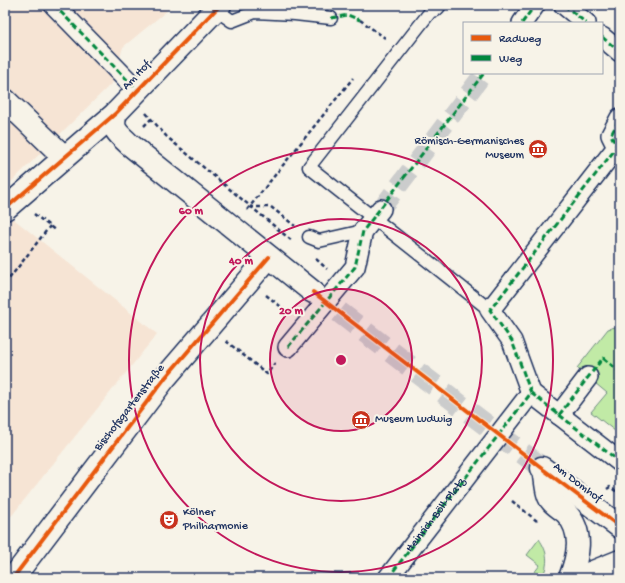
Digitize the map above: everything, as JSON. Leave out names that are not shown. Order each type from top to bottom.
[{"type":"street","points":[[54,5],[138,90]]},
{"type":"street","points":[[523,22],[535,5]]},
{"type":"street","points":[[564,5],[585,22]]},
{"type":"street","name":"Am Hof","points":[[5,209],[116,113],[218,7]]},
{"type":"street","points":[[603,38],[620,52]]},
{"type":"street","points":[[5,100],[64,157]]},
{"type":"street","points":[[116,113],[113,123],[116,131],[129,144],[313,292]]},
{"type":"street","points":[[620,118],[611,135],[617,147],[490,310],[512,341],[531,393],[620,462]]},
{"type":"street","points":[[288,346],[355,267],[372,219]]},
{"type":"street","name":"Bischofsgartenstraße","points":[[14,576],[165,378],[269,257]]},
{"type":"street","points":[[559,415],[588,377]]},
{"type":"street","name":"Heinrich-Böll-Platz","points":[[388,578],[531,393]]},
{"type":"street","name":"Am Domhof","points":[[570,578],[578,558],[580,544],[574,526],[568,515],[550,499],[543,469],[620,527]]},
{"type":"street","points":[[578,578],[620,561]]},
{"type":"lane","points":[[435,6],[309,167],[372,219],[490,310]]},
{"type":"lane","points":[[218,7],[232,21],[255,12],[332,18]]},
{"type":"lane","points":[[309,238],[319,241],[372,219]]},
{"type":"path","points":[[360,20],[385,38]]},
{"type":"path","points":[[138,90],[144,109],[166,137],[286,236]]},
{"type":"path","points":[[261,193],[317,123]]},
{"type":"path","points":[[250,207],[271,207],[309,238]]},
{"type":"path","points":[[5,284],[50,226],[56,231]]},
{"type":"path","points":[[220,337],[267,374],[288,346]]},
{"type":"path","points":[[610,487],[620,494]]},
{"type":"path","points":[[512,501],[542,525]]},
{"type":"shaded area","points":[[5,5],[174,5],[123,47],[113,82],[5,188]]},
{"type":"shaded area","points":[[5,212],[157,334],[5,524]]},
{"type":"green space","points":[[619,326],[620,435],[591,412],[607,393],[577,368],[608,329]]},
{"type":"green space","points":[[539,539],[546,553],[546,567],[542,578],[530,578],[540,565],[527,555]]},
{"type":"tunnel","points":[[381,209],[483,74]]},
{"type":"tunnel","points":[[313,292],[542,468]]},
{"type":"marked path","points":[[54,5],[137,90]]},
{"type":"marked path","points":[[523,22],[535,5]]},
{"type":"marked path","points":[[564,5],[585,22]]},
{"type":"marked path","points":[[331,18],[348,15],[360,20]]},
{"type":"marked path","points":[[603,38],[620,52]]},
{"type":"marked path","points":[[288,347],[355,267],[363,231],[483,74]]},
{"type":"marked path","points":[[388,578],[531,393],[512,341],[490,310],[617,147],[611,135],[620,118]]},
{"type":"marked path","points":[[559,415],[603,358],[620,372]]},
{"type":"marked path","points":[[531,393],[620,462]]},
{"type":"cycle path","points":[[5,209],[116,113],[220,5]]},
{"type":"cycle path","points":[[13,578],[165,378],[269,257]]},
{"type":"cycle path","points":[[313,292],[542,468]]},
{"type":"cycle path","points":[[544,470],[620,527]]},
{"type":"place","name":"Römisch-Germanisches Museum","points":[[538,149]]},
{"type":"place","name":"Museum Ludwig","points":[[361,420]]},
{"type":"place","name":"Kölner Philharmonie","points":[[169,520]]}]
